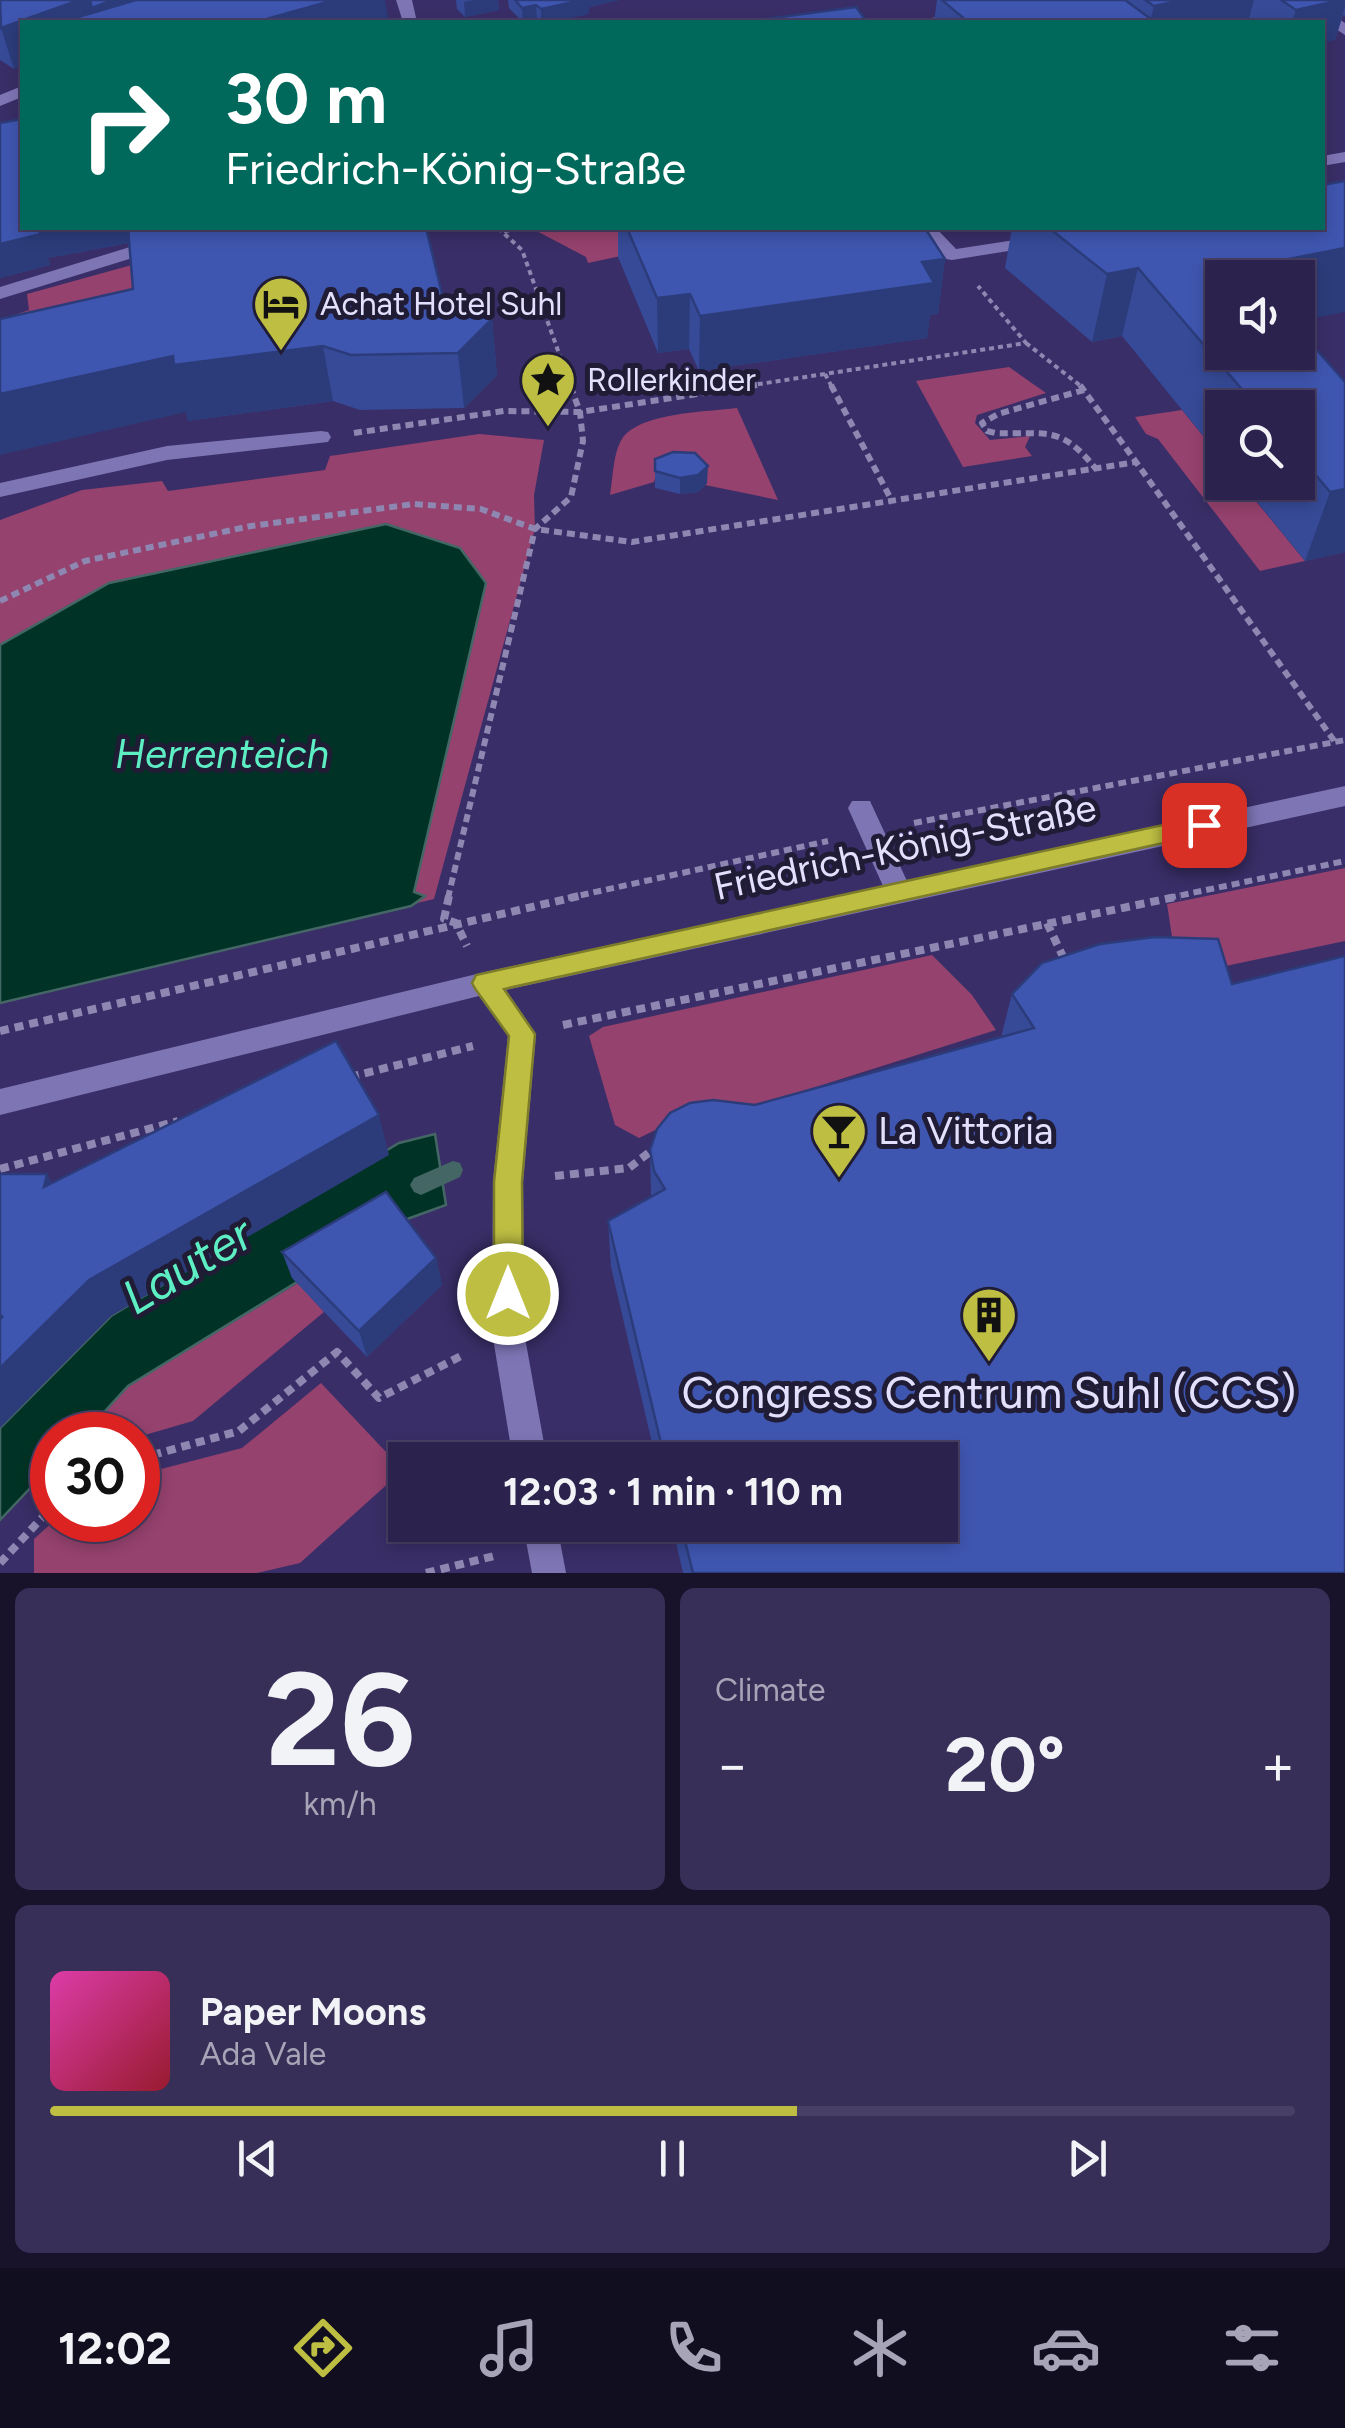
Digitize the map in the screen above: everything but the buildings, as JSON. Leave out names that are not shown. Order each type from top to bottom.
[{"type":"street","points":[[933,20],[1023,0]]},
{"type":"street","points":[[1300,0],[1345,30]]},
{"type":"street","points":[[0,293],[170,240],[173,230]]},
{"type":"street","points":[[928,230],[952,255],[1064,238]]},
{"type":"street","points":[[0,490],[167,453],[321,437]]},
{"type":"street","name":"Friedrich-König-Straße","points":[[0,1102],[485,983],[1345,796]]},
{"type":"street","points":[[866,820],[898,893]]},
{"type":"street","points":[[485,983],[522,1034],[508,1182],[508,1332],[527,1442]]},
{"type":"path","points":[[485,983],[456,923],[444,919],[535,529],[571,497],[583,441],[580,412],[522,250],[500,230]]},
{"type":"path","points":[[952,255],[1026,343],[1084,390],[1335,742]]},
{"type":"path","points":[[321,437],[504,411],[580,412],[1026,343]]},
{"type":"path","points":[[825,374],[893,502]]},
{"type":"path","points":[[1084,390],[998,414],[982,423],[986,431],[998,435],[1043,429],[1067,436],[1096,469]]},
{"type":"path","points":[[0,601],[85,561],[251,526],[414,504],[481,509],[535,529],[632,542],[1136,462]]},
{"type":"path","points":[[0,1031],[456,923],[866,820],[1345,740]]},
{"type":"path","points":[[337,1081],[522,1034],[1345,861]]},
{"type":"path","points":[[1047,923],[1070,971]]},
{"type":"path","points":[[0,1169],[188,1119]]},
{"type":"path","points":[[508,1182],[629,1168],[672,1140]]},
{"type":"path","points":[[649,1154],[665,1164]]},
{"type":"path","points":[[160,1453],[239,1431],[337,1352],[380,1398],[508,1332]]},
{"type":"path","points":[[0,1564],[30,1532]]},
{"type":"path","points":[[426,1573],[545,1547]]},
{"type":"shaded area","points":[[535,230],[685,230],[682,243],[588,263],[586,257]]},
{"type":"shaded area","points":[[139,263],[143,293],[0,320],[29,310],[27,294]]},
{"type":"shaded area","points":[[1009,367],[1046,393],[977,415],[975,423],[990,440],[1030,436],[1025,447],[1032,456],[963,467],[916,381]]},
{"type":"shaded area","points":[[737,408],[778,500],[656,475],[654,482],[610,495],[617,451],[631,430],[658,418]]},
{"type":"shaded area","points":[[1182,410],[1205,438],[1205,500],[1158,439],[1146,434],[1135,417]]},
{"type":"shaded area","name":"Herrenteich","points":[[479,434],[544,440],[534,495],[535,529],[434,899],[0,1004],[0,520],[82,490],[162,481],[168,491],[325,470],[330,456]]},
{"type":"shaded area","points":[[1205,500],[1255,500],[1305,561],[1260,571]]},
{"type":"shaded area","points":[[1345,868],[1345,941],[1178,976],[1167,904]]},
{"type":"shaded area","points":[[932,955],[972,995],[996,1030],[737,1112],[684,1116],[639,1138],[615,1125],[589,1036],[603,1027]]},
{"type":"shaded area","points":[[298,1283],[324,1312],[193,1421],[160,1431],[160,1412],[105,1412],[128,1386]]},
{"type":"shaded area","points":[[321,1383],[388,1454],[388,1484],[300,1563],[257,1573],[34,1573],[34,1542],[160,1542],[160,1469],[242,1448]]},
{"type":"water","name":"Herrenteich","points":[[386,524],[460,548],[486,583],[414,892],[425,896],[411,906],[0,1003],[0,645],[109,583]]},
{"type":"water","points":[[435,1134],[446,1205],[388,1226],[128,1386],[104,1412],[30,1412],[30,1488],[0,1520],[0,1428],[111,1316],[399,1143]]},
{"type":"waterway","name":"Lauter","points":[[421,1185],[453,1170]]},
{"type":"place","name":"Achat Hotel Suhl","points":[[281,353]]},
{"type":"place","name":"Rollerkinder","points":[[548,429]]},
{"type":"place","name":"La Vittoria","points":[[839,1180]]},
{"type":"place","name":"Congress Centrum Suhl (CCS)","points":[[989,1364]]},
{"type":"route","points":[[508,1294],[508,1182],[522,1034],[485,983],[1204,825]]}]
